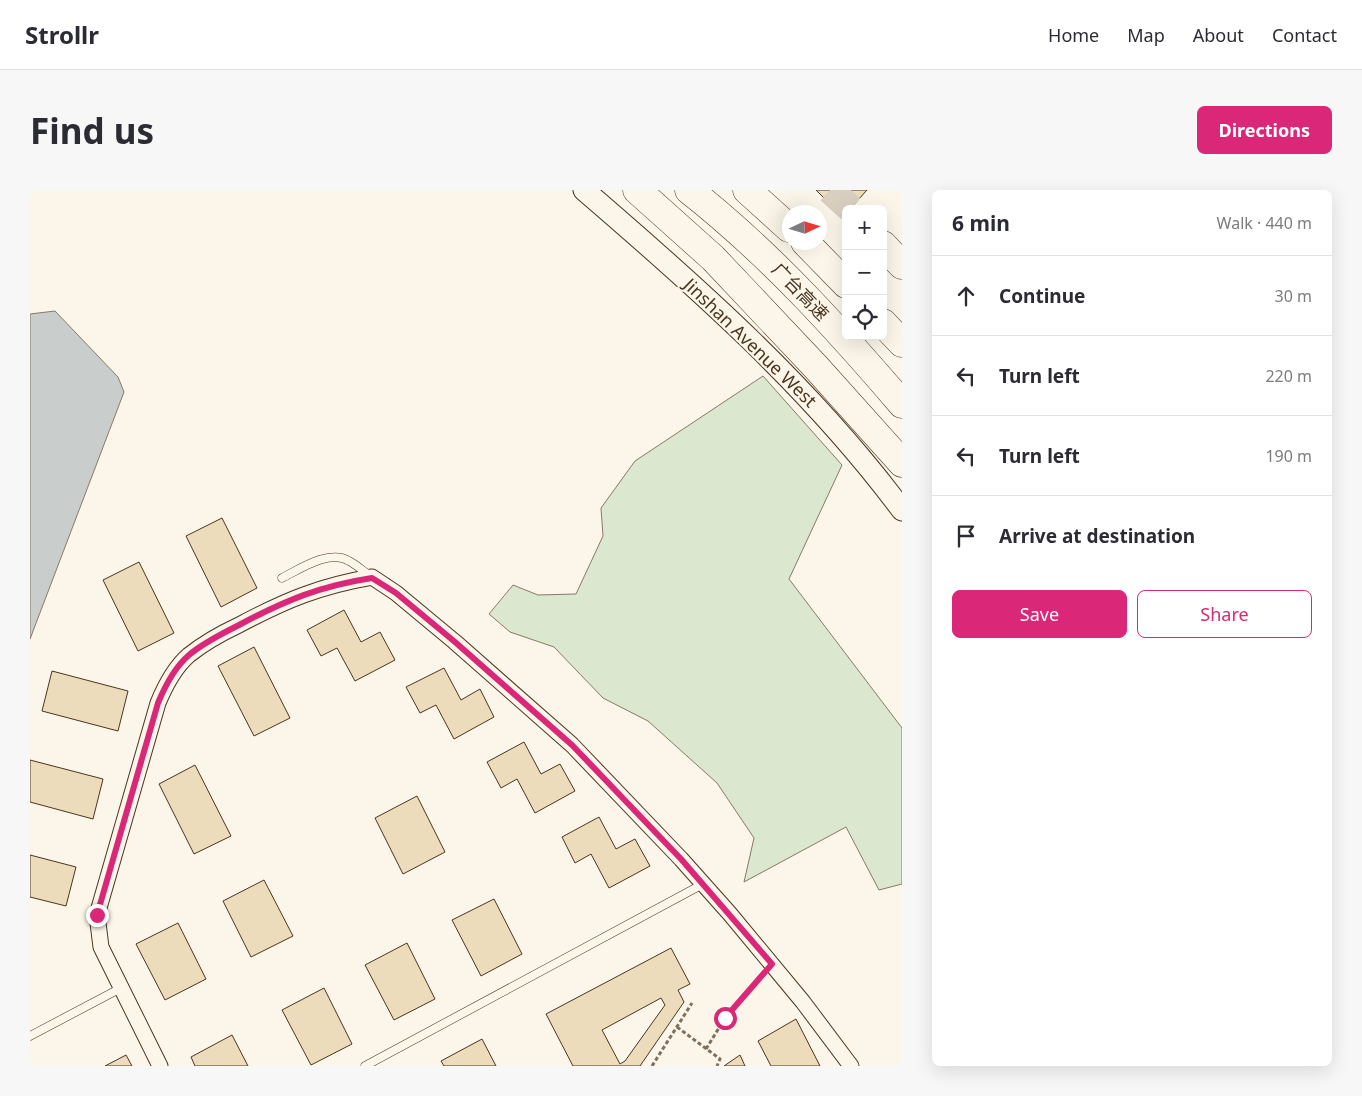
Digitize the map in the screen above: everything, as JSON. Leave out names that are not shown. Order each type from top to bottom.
[{"type":"highway","points":[[637,190],[713,258],[815,366],[902,463]]},
{"type":"highway","name":"广台高速","points":[[689,190],[716,211],[769,260],[854,348],[902,404]]},
{"type":"highway","points":[[747,190],[782,221]]},
{"type":"highway","points":[[887,249],[902,265]]},
{"type":"highway","points":[[813,250],[842,280]]},
{"type":"highway","points":[[887,327],[902,343]]},
{"type":"main road","name":"Jinshan Avenue West","points":[[584,190],[725,315],[787,376],[835,428],[902,510]]},
{"type":"street","points":[[160,1066],[101,947],[97,915],[158,703],[167,683],[189,655],[264,612],[316,589],[372,578],[396,593],[455,642],[572,745],[703,884],[803,1002],[851,1066]]},
{"type":"lane","points":[[282,578],[322,559],[335,557],[348,560],[372,578]]},
{"type":"lane","points":[[365,1066],[703,884]]},
{"type":"lane","points":[[30,1036],[121,988]]},
{"type":"path","points":[[706,1049],[725,1018],[772,964]]},
{"type":"path","points":[[652,1066],[692,1003]]},
{"type":"path","points":[[677,1027],[720,1059],[717,1066]]},
{"type":"green space","points":[[763,376],[842,465],[789,579],[902,728],[902,884],[879,890],[846,827],[744,882],[754,838],[717,783],[648,721],[603,698],[554,647],[510,632],[489,614],[513,585],[538,595],[576,594],[603,536],[601,508],[635,461]]},
{"type":"shaded area","points":[[55,311],[118,377],[124,392],[30,639],[30,314]]},
{"type":"building","points":[[816,190],[867,190],[854,205],[842,205],[842,216]]},
{"type":"building","points":[[222,518],[257,588],[221,607],[186,536]]},
{"type":"building","points":[[139,562],[174,633],[138,651],[103,580]]},
{"type":"building","points":[[344,610],[361,642],[380,632],[395,660],[355,681],[337,648],[321,656],[307,630]]},
{"type":"building","points":[[254,647],[290,718],[254,736],[218,666]]},
{"type":"building","points":[[444,668],[461,700],[480,689],[494,717],[454,739],[436,705],[420,713],[406,687]]},
{"type":"building","points":[[52,671],[128,691],[118,731],[42,711]]},
{"type":"building","points":[[524,742],[541,774],[560,764],[575,791],[535,813],[517,779],[501,788],[487,762]]},
{"type":"building","points":[[30,760],[103,779],[93,819],[30,802]]},
{"type":"building","points":[[195,765],[231,836],[194,854],[159,784]]},
{"type":"building","points":[[417,796],[445,852],[403,874],[375,818]]},
{"type":"building","points":[[599,817],[616,849],[635,839],[650,866],[609,888],[591,854],[575,863],[562,837]]},
{"type":"building","points":[[30,855],[76,867],[66,906],[30,897]]},
{"type":"building","points":[[264,880],[293,936],[251,957],[223,901]]},
{"type":"building","points":[[494,899],[522,954],[481,976],[452,920]]},
{"type":"building","points":[[178,923],[206,979],[165,1000],[136,944]]},
{"type":"building","points":[[407,943],[435,999],[394,1020],[365,965]]},
{"type":"building","points":[[671,948],[690,984],[678,990],[684,1002],[640,1066],[573,1066],[546,1014]],"holes":[[[661,998],[665,1005],[625,1061],[620,1064],[602,1030]]]},
{"type":"building","points":[[324,988],[352,1044],[311,1065],[282,1010]]},
{"type":"building","points":[[796,1019],[820,1066],[771,1066],[758,1041]]},
{"type":"building","points":[[232,1035],[248,1066],[195,1066],[191,1057]]},
{"type":"building","points":[[482,1039],[496,1066],[444,1066],[441,1061]]},
{"type":"building","points":[[126,1055],[132,1066],[105,1066]]},
{"type":"building","points":[[740,1055],[745,1066],[724,1066]]},
{"type":"tunnel","points":[[830,190],[847,205]]},
{"type":"route","points":[[97,915],[158,703],[167,683],[189,655],[226,632],[292,598],[316,589],[372,578],[396,593],[455,642],[572,745],[681,859],[772,964],[725,1018]]}]
